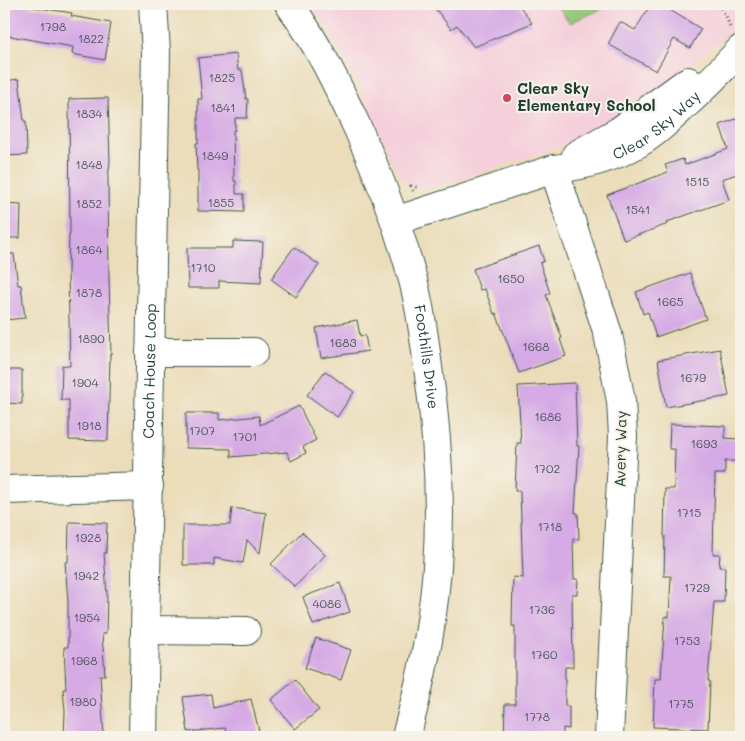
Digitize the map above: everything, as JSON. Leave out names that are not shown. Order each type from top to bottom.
[{"type":"street","name":"Coach House Loop","points":[[143,737],[156,52],[152,4]]},
{"type":"street","name":"Foothills Drive","points":[[290,4],[323,58],[347,104],[371,158],[395,220],[414,282],[423,330],[437,444],[439,499],[437,562],[432,620],[406,737]]},
{"type":"street","name":"Clear Sky Way","points":[[395,220],[554,169],[585,149],[619,131],[693,78],[741,49]]},
{"type":"street","name":"Avery Way","points":[[554,169],[608,334],[621,401],[623,436],[609,737]]},
{"type":"street","points":[[150,352],[254,352]]},
{"type":"street","points":[[4,490],[149,486]]},
{"type":"street","points":[[145,630],[246,630]]},
{"type":"shaded area","name":"Clear Sky Elementary School","points":[[311,4],[741,4],[741,24],[731,30],[627,116],[584,139],[428,190],[411,186],[399,176],[355,79],[326,26]]},
{"type":"green space","points":[[556,4],[611,4],[611,5],[570,23]]},
{"type":"building","points":[[4,4],[72,13],[71,16],[111,23],[105,60],[72,54],[73,47],[4,35]]},
{"type":"building","points":[[432,4],[518,4],[532,23],[474,47],[457,25],[451,29]]},
{"type":"building","points":[[651,4],[660,4],[701,29],[690,48],[674,39],[656,71],[608,44],[620,22],[635,30]]},
{"type":"building","points":[[236,54],[238,70],[242,70],[246,99],[248,99],[247,118],[235,118],[235,130],[233,130],[234,181],[236,181],[236,194],[244,194],[244,212],[198,211],[196,143],[198,143],[198,99],[202,99],[198,58]]},
{"type":"building","points":[[19,79],[24,121],[26,121],[27,155],[4,156],[4,81]]},
{"type":"building","points":[[108,98],[111,354],[108,441],[69,440],[69,400],[61,400],[62,365],[70,366],[68,273],[70,234],[69,99]]},
{"type":"building","points":[[741,117],[741,179],[739,179],[737,174],[722,179],[729,200],[667,222],[668,224],[624,240],[607,195],[668,172],[665,165],[683,159],[685,165],[728,149],[720,125]]},
{"type":"building","points":[[4,204],[21,205],[20,238],[4,238]]},
{"type":"building","points":[[233,241],[263,242],[261,283],[219,281],[219,288],[188,288],[187,248],[233,248]]},
{"type":"building","points":[[539,246],[544,261],[540,263],[550,293],[546,295],[562,338],[560,339],[566,356],[519,373],[496,313],[494,314],[485,289],[480,290],[473,269]]},
{"type":"building","points":[[294,247],[319,265],[296,297],[271,279]]},
{"type":"building","points":[[4,254],[14,254],[18,285],[21,285],[25,318],[4,320]]},
{"type":"building","points":[[690,273],[706,319],[656,337],[648,312],[643,314],[636,292]]},
{"type":"building","points":[[357,320],[360,336],[365,335],[368,351],[321,358],[316,328]]},
{"type":"building","points":[[720,349],[729,396],[666,407],[658,360]]},
{"type":"building","points":[[4,370],[22,370],[22,404],[4,403]]},
{"type":"building","points":[[325,371],[354,392],[337,417],[307,395]]},
{"type":"building","points":[[575,383],[577,446],[579,446],[575,513],[578,513],[579,539],[573,539],[574,579],[578,579],[577,594],[572,594],[573,667],[565,667],[565,706],[569,706],[569,729],[563,728],[563,737],[504,737],[505,704],[515,704],[515,626],[512,626],[513,577],[523,578],[520,491],[515,491],[517,443],[521,443],[518,386]]},
{"type":"building","points":[[299,406],[316,440],[303,447],[306,453],[291,461],[287,452],[231,457],[231,449],[186,448],[186,413],[219,413],[219,420],[259,416],[260,425]]},
{"type":"building","points":[[670,424],[725,426],[725,438],[738,439],[738,461],[725,461],[725,474],[715,474],[713,554],[720,554],[719,567],[725,567],[724,602],[714,602],[708,681],[710,681],[708,729],[653,727],[655,679],[661,679],[665,616],[669,617],[671,576],[664,576],[664,536],[665,489],[674,489],[675,449],[669,449]]},
{"type":"building","points":[[232,508],[266,513],[260,553],[247,540],[243,563],[214,558],[214,565],[183,565],[183,525],[230,525]]},
{"type":"building","points":[[69,522],[107,523],[106,553],[104,553],[107,595],[106,634],[102,634],[105,675],[100,675],[104,737],[64,737],[65,711],[63,689],[66,689],[64,647],[68,647],[68,602],[65,562],[68,562]]},
{"type":"building","points":[[302,532],[325,555],[295,587],[271,564]]},
{"type":"building","points":[[340,583],[350,612],[313,625],[303,597]]},
{"type":"building","points":[[316,638],[351,650],[341,680],[305,668]]},
{"type":"building","points":[[295,680],[319,710],[295,729],[271,700]]},
{"type":"building","points":[[211,694],[213,708],[251,699],[260,735],[227,737],[225,728],[188,732],[183,697]]},
{"type":"place","name":"Clear Sky Elementary School","points":[[507,98]]}]
